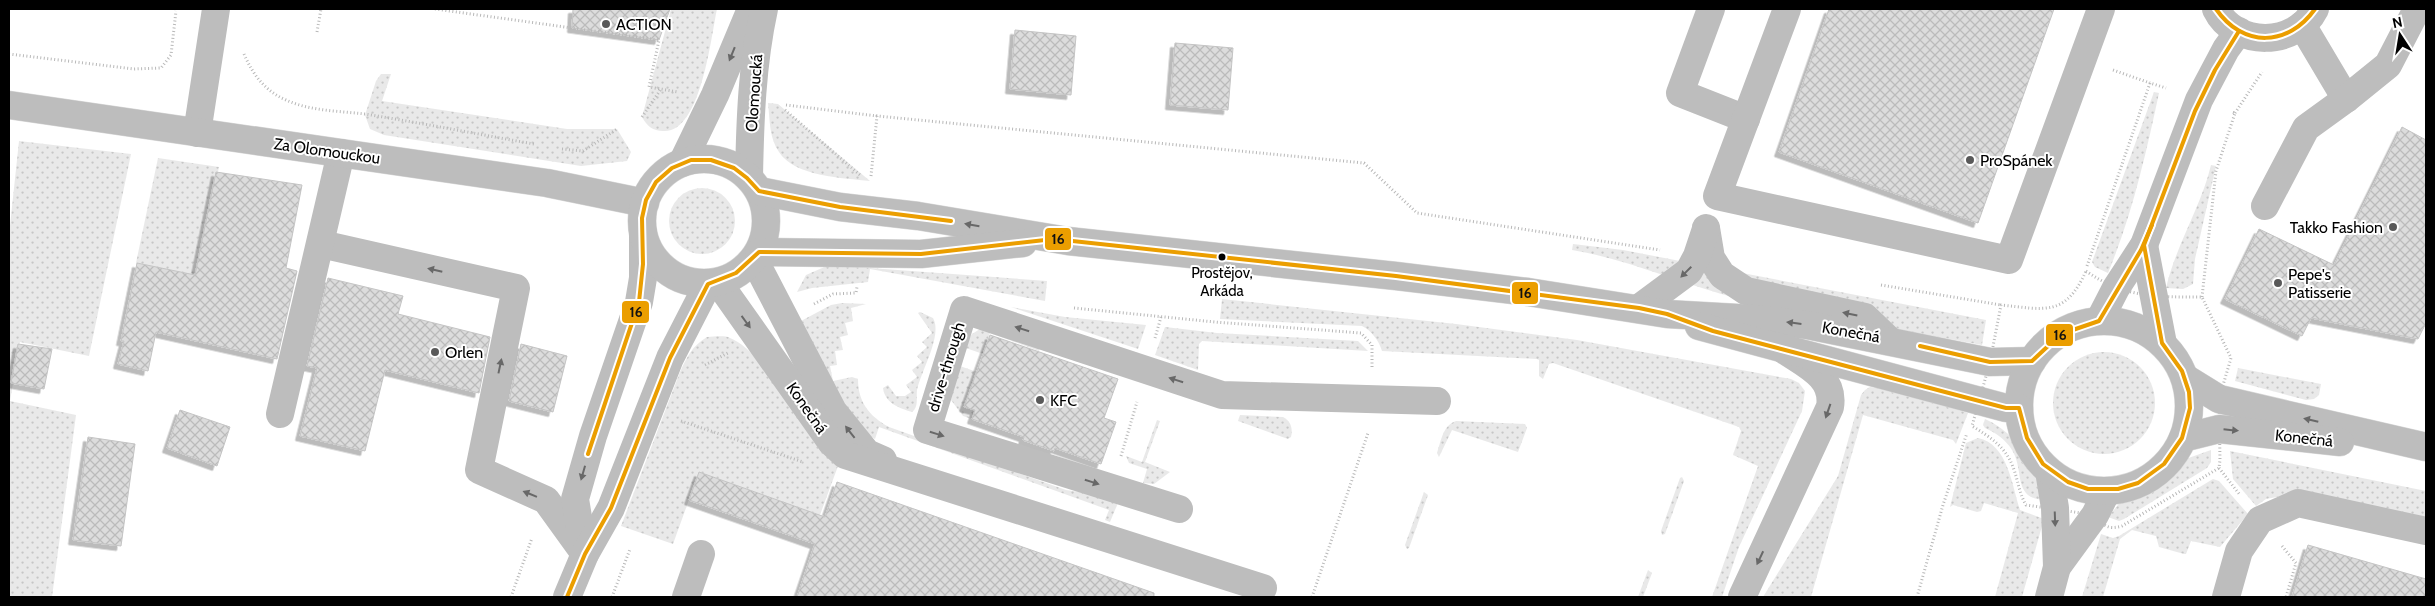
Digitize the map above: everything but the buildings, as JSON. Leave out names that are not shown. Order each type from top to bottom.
[{"type":"main road","points":[[197,133],[216,9]]},
{"type":"main road","name":"Olomoucká","points":[[682,163],[716,95],[751,9]]},
{"type":"main road","name":"Olomoucká","points":[[756,256],[765,237],[767,221],[765,206],[754,184],[750,120],[758,35],[764,9]]},
{"type":"main road","points":[[1711,9],[1680,93],[1746,119]]},
{"type":"main road","points":[[1639,308],[1689,271],[1697,256],[1717,196],[1787,9]]},
{"type":"main road","points":[[1717,196],[2008,260],[2101,9]]},
{"type":"main road","points":[[2216,9],[2227,23],[2238,31],[2254,37],[2271,38],[2287,34],[2308,17],[2346,100]]},
{"type":"main road","points":[[2265,206],[2306,128],[2346,100],[2388,65],[2417,9]]},
{"type":"main road","points":[[2100,321],[2116,288],[2144,245],[2199,100],[2226,49],[2238,31]]},
{"type":"main road","name":"Za Olomouckou","points":[[9,105],[547,183],[645,203]]},
{"type":"main road","points":[[280,414],[341,153]]},
{"type":"main road","points":[[584,554],[575,499],[593,436],[639,302],[643,278],[642,221],[645,203],[659,178],[682,163],[696,159],[725,162],[738,168],[754,184]]},
{"type":"main road","name":"Konečná","points":[[754,184],[840,207],[868,196],[918,216],[1054,239],[1396,276],[1639,308],[1668,314],[1713,331],[1784,350],[2006,408],[2019,408]]},
{"type":"main road","points":[[1706,228],[1711,258],[1722,275],[1746,291],[1864,317],[1889,340]]},
{"type":"main road","points":[[643,233],[653,257],[671,275],[696,283],[713,283],[738,274],[756,256]]},
{"type":"main road","name":"Konečná","points":[[935,483],[867,453],[834,411],[799,347],[756,256],[921,254],[1054,239]]},
{"type":"main road","points":[[321,244],[516,288],[479,470],[546,500],[584,554]]},
{"type":"main road","points":[[2144,245],[2163,344]]},
{"type":"main road","points":[[567,597],[584,554],[611,508],[670,358],[713,283]]},
{"type":"main road","name":"Konečná","points":[[713,283],[757,337],[831,442],[845,455],[1264,588]]},
{"type":"main road","name":"drive-through","points":[[1179,509],[926,430],[964,310],[1222,395],[1437,401]]},
{"type":"main road","name":"Konečná","points":[[1668,314],[1756,318],[1807,324],[1990,362],[2032,361]]},
{"type":"main road","points":[[2100,321],[2123,322],[2144,330],[2163,344],[2176,359],[2185,378],[2189,398],[2189,418],[2183,438],[2171,459],[2153,475],[2131,486],[2107,491],[2086,489],[2067,482],[2049,471],[2034,453],[2023,431],[2019,408],[2024,376],[2032,361],[2050,340],[2073,326],[2100,321]]},
{"type":"main road","points":[[1742,597],[1830,407],[1832,395],[1826,383],[1814,370],[1784,350]]},
{"type":"main road","points":[[2185,378],[2219,399],[2426,447]]},
{"type":"main road","name":"Konečná","points":[[2183,438],[2219,429],[2426,452]]},
{"type":"main road","points":[[2049,471],[2055,508],[2057,567],[2049,597]]},
{"type":"main road","points":[[2057,567],[2095,516],[2107,491]]},
{"type":"main road","points":[[2226,597],[2239,551],[2260,520],[2298,503],[2426,531]]},
{"type":"main road","points":[[686,597],[701,554]]},
{"type":"path","points":[[317,32],[321,9]]},
{"type":"path","points":[[435,9],[659,40],[649,87],[680,92]]},
{"type":"path","points":[[9,54],[134,69],[161,68],[171,55],[176,11]]},
{"type":"path","points":[[243,52],[263,86],[284,100],[301,106],[365,114],[542,146]]},
{"type":"path","points":[[642,118],[661,89]]},
{"type":"path","points":[[868,196],[778,104],[877,116],[1364,163],[1417,213],[1575,236]]},
{"type":"path","points":[[868,196],[877,116]]},
{"type":"path","points":[[561,149],[583,151],[617,129]]},
{"type":"path","points":[[787,319],[833,294],[856,294],[861,254]]},
{"type":"path","points":[[1917,597],[1964,436],[1972,426],[1980,401],[2001,305],[2052,309],[2067,300],[2080,285],[2086,271],[2102,283],[2140,295],[2154,297],[2202,297],[2230,358],[2219,399],[2219,429]]},
{"type":"path","points":[[1066,307],[1215,322]]},
{"type":"path","points":[[1127,493],[1120,458],[1162,317]]},
{"type":"path","points":[[670,358],[700,368],[757,337]]},
{"type":"path","points":[[1972,426],[1993,439],[2003,448],[2013,467],[2021,497],[2026,505],[2055,508],[2095,516],[2105,527],[2112,529],[2122,526],[2219,468]]},
{"type":"shaded area","points":[[671,9],[717,9],[702,81],[695,101],[687,117],[676,128],[659,131],[646,123],[642,117]]},
{"type":"shaded area","points":[[381,74],[391,74],[382,101],[567,129],[617,129],[631,152],[627,161],[581,166],[384,135],[370,129],[365,115],[376,81]]},
{"type":"shaded area","points":[[2154,92],[2159,93],[2143,161],[2131,207],[2108,273],[2095,267],[2092,262]]},
{"type":"shaded area","points":[[768,103],[778,104],[870,181],[821,175],[796,167],[786,160],[773,141]]},
{"type":"shaded area","points":[[19,141],[131,154],[89,356],[20,342],[10,401],[76,415],[52,597],[9,597],[9,235]]},
{"type":"shaded area","points":[[158,158],[219,167],[196,276],[136,263]]},
{"type":"shaded area","points":[[2211,165],[2216,166],[2195,259],[2193,284],[2183,289],[2166,288],[2170,272],[2207,181]]},
{"type":"shaded area","points":[[702,188],[715,190],[730,203],[733,208],[735,221],[733,234],[720,249],[715,252],[702,254],[689,252],[674,239],[671,234],[669,221],[671,208],[684,193],[689,190]]},
{"type":"shaded area","points":[[1573,244],[1623,250],[1986,320],[1982,345],[1800,312],[1740,299],[1614,259],[1572,250]]},
{"type":"shaded area","points":[[829,265],[1047,281],[1045,301],[870,269],[868,282],[812,288],[797,292],[806,275]]},
{"type":"shaded area","points":[[1222,299],[1456,324],[1577,340],[1791,379],[1799,383],[1805,391],[1802,411],[1739,547],[1722,597],[1712,597],[1758,466],[1733,455],[1741,431],[1739,427],[1553,363],[1549,364],[1543,379],[1539,376],[1539,360],[1537,359],[1382,351],[1375,337],[1362,326],[1220,319]]},
{"type":"shaded area","points":[[842,303],[866,304],[851,308],[853,321],[845,323],[848,335],[840,337],[843,350],[835,351],[837,365],[830,366],[833,381],[852,377],[858,379],[860,395],[866,408],[882,423],[1066,490],[1120,498],[1110,522],[1105,520],[1109,510],[879,427],[875,439],[856,427],[801,321],[831,305]]},
{"type":"shaded area","points":[[1011,307],[1065,317],[1146,325],[1138,349]]},
{"type":"shaded area","points":[[920,312],[933,318],[935,334],[919,382],[916,405],[912,412],[898,407],[890,401],[883,388],[888,385],[896,396],[905,396],[911,392],[906,385],[917,377],[912,370],[922,362],[917,356],[927,347],[922,342],[932,333],[918,313]]},
{"type":"shaded area","points":[[1165,327],[1217,333],[1358,341],[1368,351],[1202,341],[1199,344],[1198,370],[1155,355]]},
{"type":"shaded area","points":[[980,329],[1040,348],[1039,351],[990,333],[983,354],[963,347],[972,334]]},
{"type":"shaded area","points":[[707,337],[728,337],[743,346],[757,359],[788,395],[838,466],[820,515],[699,472],[673,544],[621,526],[680,372],[694,348]]},
{"type":"shaded area","points":[[2104,352],[2123,356],[2140,367],[2151,384],[2155,403],[2151,422],[2140,439],[2123,450],[2104,454],[2085,450],[2068,439],[2057,422],[2053,403],[2057,384],[2068,367],[2085,356]]},
{"type":"shaded area","points":[[957,365],[977,372],[964,407],[975,410],[972,419],[963,416],[951,400]]},
{"type":"shaded area","points":[[2238,368],[2321,384],[2319,395],[2314,399],[2306,400],[2235,381]]},
{"type":"shaded area","points":[[1870,387],[1908,393],[1968,413],[1956,444],[1953,440],[1863,415],[1811,597],[1763,597],[1838,476],[1861,395]]},
{"type":"shaded area","points":[[1240,415],[1283,417],[1291,426],[1291,437],[1288,439],[1238,421]]},
{"type":"shaded area","points":[[1985,419],[2007,433],[2024,452],[2041,487],[2044,500],[2034,498],[2023,489],[2016,458],[2012,450],[2000,437],[1985,428],[1983,425]]},
{"type":"shaded area","points":[[1157,420],[1160,421],[1145,462],[1170,472],[1154,484],[1143,483],[1147,469],[1129,463],[1126,456],[1142,462]]},
{"type":"shaded area","points":[[1456,421],[1525,424],[1527,428],[1518,452],[1452,430],[1439,457],[1437,453],[1443,434],[1448,426]]},
{"type":"shaded area","points":[[1978,438],[1996,448],[2002,457],[2011,478],[2020,510],[2044,519],[2022,597],[1995,597],[2018,513],[1984,503],[1981,511],[1977,512],[1953,505],[1950,507],[1966,443]]},
{"type":"shaded area","points":[[2211,450],[2211,462],[2207,468],[2124,519],[2119,521],[2108,517],[2127,494],[2159,480],[2180,461]]},
{"type":"shaded area","points":[[2230,451],[2426,491],[2426,518],[2294,494],[2266,499],[2256,506],[2233,479]]},
{"type":"shaded area","points":[[1682,477],[1684,481],[1665,534],[1662,535],[1661,531],[1680,478]]},
{"type":"shaded area","points":[[2213,479],[2219,481],[2248,514],[2220,547],[2191,541],[2186,554],[2184,554],[2159,547],[2156,536],[2132,530],[2120,539],[2103,597],[2082,597],[2101,534],[2113,538],[2119,536]]},
{"type":"shaded area","points":[[1424,492],[1428,495],[1409,548],[1407,549],[1405,545]]},
{"type":"shaded area","points":[[1648,570],[1652,573],[1643,597],[1638,597]]},
{"type":"transit line","name":"16","points":[[2216,9],[2227,22],[2239,31],[2252,36],[2266,38],[2292,31],[2304,22],[2315,9]]},
{"type":"transit line","name":"16","points":[[567,597],[585,554],[611,508],[670,358],[708,284],[736,273],[759,252],[921,254],[1054,239],[1396,276],[1639,308],[1667,314],[1713,331],[2006,408],[2019,408],[2027,438],[2043,464],[2068,482],[2088,489],[2118,489],[2138,483],[2164,464],[2182,438],[2190,408],[2189,392],[2182,371],[2162,343],[2144,245],[2195,111],[2215,70],[2239,31]]},
{"type":"transit line","name":"16","points":[[588,454],[639,302],[643,264],[642,218],[646,200],[656,182],[672,168],[691,160],[711,160],[734,168],[759,191],[840,207],[951,221]]},
{"type":"transit line","name":"16","points":[[1920,346],[1990,362],[2032,361],[2061,334],[2099,321],[2141,250],[2152,225]]},
{"type":"place","name":"ACTION","points":[[606,24]]},
{"type":"place","name":"ProSpánek","points":[[1970,160]]},
{"type":"place","name":"Takko Fashion","points":[[2393,227]]},
{"type":"place","name":"Prostějov, Arkáda","points":[[1222,257]]},
{"type":"place","name":"Pepe's Patisserie","points":[[2278,283]]},
{"type":"place","name":"Orlen","points":[[435,352]]},
{"type":"place","name":"KFC","points":[[1040,400]]}]
